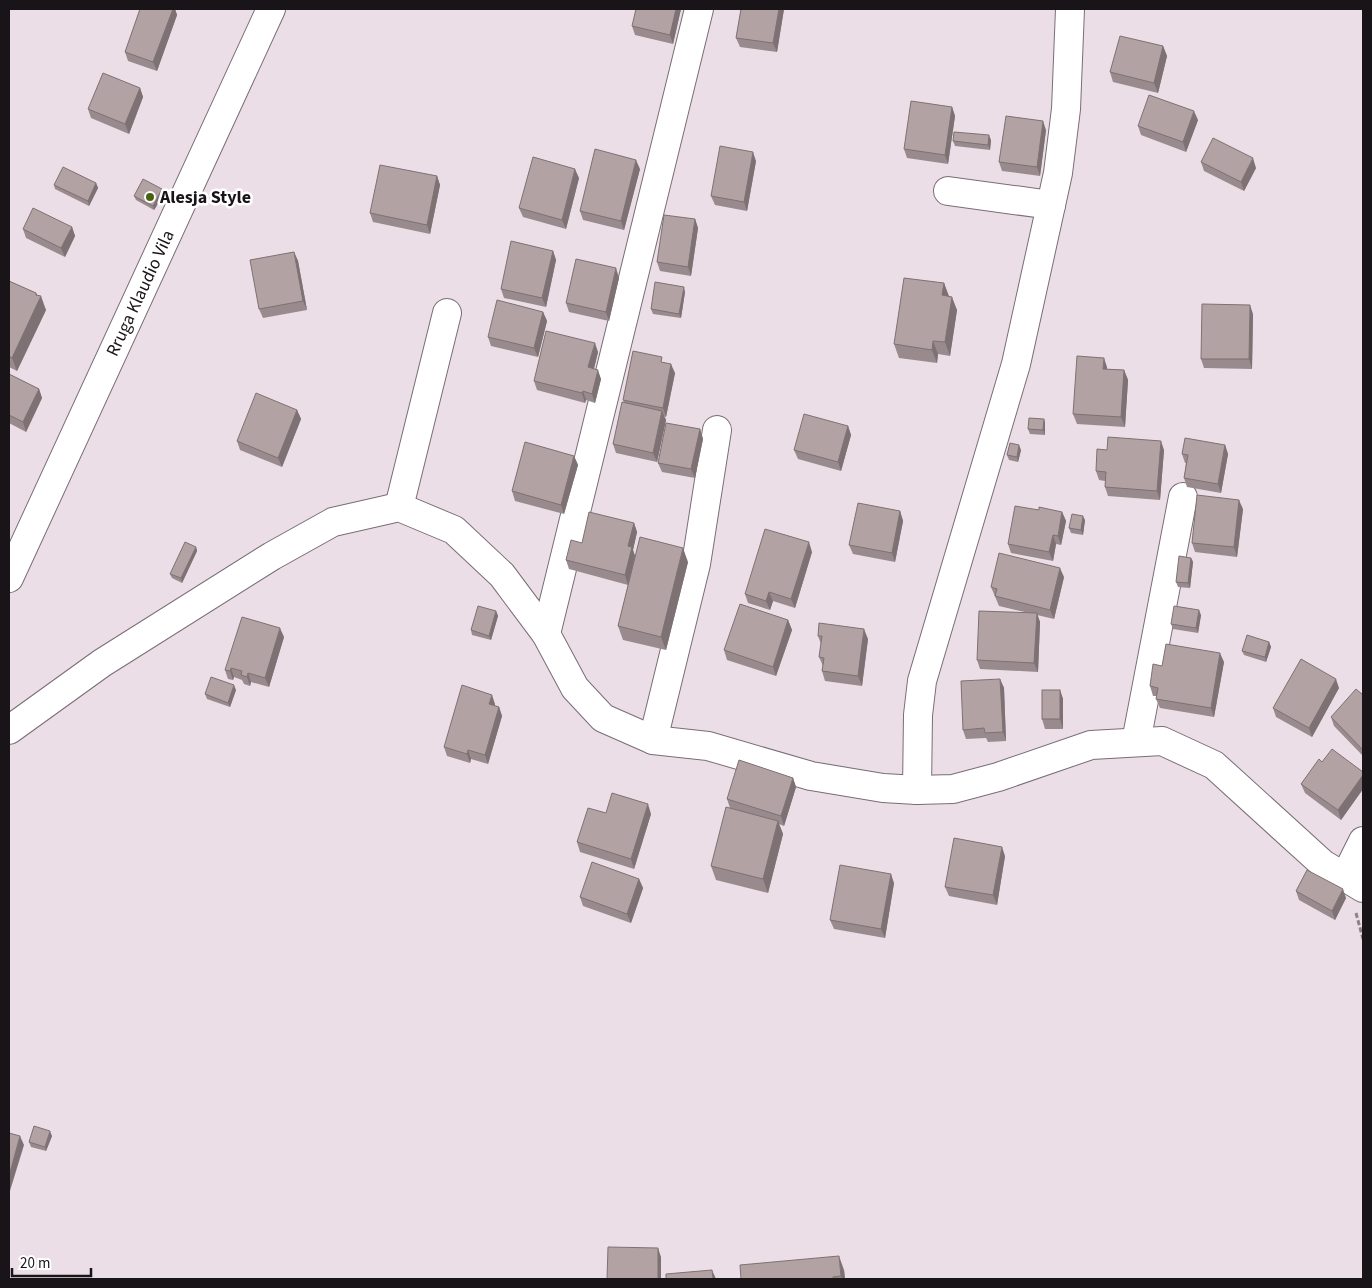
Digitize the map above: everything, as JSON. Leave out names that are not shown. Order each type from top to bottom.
[{"type":"street","name":"Rruga Klaudio Vila","points":[[9,578],[271,9]]},
{"type":"street","points":[[546,634],[699,9]]},
{"type":"street","points":[[917,790],[918,715],[922,681],[1016,364],[1058,173],[1066,109],[1070,9]]},
{"type":"street","points":[[948,191],[1051,206]]},
{"type":"street","points":[[398,507],[447,313]]},
{"type":"street","points":[[653,740],[696,564],[717,430]]},
{"type":"street","points":[[1136,742],[1183,497]]},
{"type":"street","points":[[9,730],[102,663],[272,556],[333,522],[398,507],[454,530],[502,575],[546,634],[575,688],[603,718],[653,740],[708,746],[748,756],[811,776],[883,788],[917,790],[952,789],[989,780],[1090,745],[1162,741],[1214,765],[1323,864],[1354,883],[1363,841]]},
{"type":"building","points":[[140,9],[173,9],[153,62],[125,52]]},
{"type":"building","points":[[636,9],[676,9],[670,35],[632,26]]},
{"type":"building","points":[[741,9],[779,9],[773,43],[736,38]]},
{"type":"building","points":[[1120,36],[1163,46],[1154,83],[1110,72]]},
{"type":"building","points":[[103,73],[140,88],[125,124],[88,109]]},
{"type":"building","points":[[1149,95],[1194,111],[1183,142],[1138,126]]},
{"type":"building","points":[[911,101],[952,107],[945,155],[904,149]]},
{"type":"building","points":[[1006,116],[1043,121],[1037,167],[999,162]]},
{"type":"building","points":[[954,132],[989,135],[988,145],[953,141]]},
{"type":"building","points":[[1213,138],[1253,158],[1241,182],[1201,162]]},
{"type":"building","points":[[720,146],[753,152],[744,202],[711,196]]},
{"type":"building","points":[[595,149],[636,160],[621,221],[580,211]]},
{"type":"building","points":[[533,157],[575,169],[562,220],[519,208]]},
{"type":"building","points":[[380,165],[437,176],[427,225],[370,213]]},
{"type":"building","points":[[63,167],[96,183],[88,201],[54,185]]},
{"type":"building","name":"Alesja Style","points":[[143,179],[162,189],[153,206],[134,196]]},
{"type":"building","points":[[33,208],[72,227],[61,248],[23,229]]},
{"type":"building","points":[[664,215],[695,219],[688,267],[657,262]]},
{"type":"building","points":[[511,241],[553,251],[542,298],[501,289]]},
{"type":"building","points":[[294,252],[303,301],[259,309],[250,260]]},
{"type":"building","points":[[576,259],[616,268],[606,312],[566,303]]},
{"type":"building","points":[[904,278],[944,283],[942,295],[952,297],[945,342],[933,341],[932,350],[894,344]]},
{"type":"building","points":[[9,281],[41,296],[12,358],[9,356]]},
{"type":"building","points":[[655,282],[684,287],[679,314],[651,309]]},
{"type":"building","points":[[497,300],[543,312],[534,348],[488,337]]},
{"type":"building","points":[[1202,304],[1250,305],[1249,359],[1201,359]]},
{"type":"building","points":[[546,331],[595,343],[588,367],[598,370],[592,394],[534,381]]},
{"type":"building","points":[[633,351],[662,357],[661,362],[671,364],[663,408],[623,400]]},
{"type":"building","points":[[1077,356],[1104,358],[1103,369],[1124,370],[1121,417],[1073,414]]},
{"type":"building","points":[[9,374],[39,389],[23,422],[9,415]]},
{"type":"building","points":[[256,393],[297,410],[278,458],[237,441]]},
{"type":"building","points":[[622,402],[662,411],[653,453],[613,444]]},
{"type":"building","points":[[804,414],[848,426],[838,462],[794,450]]},
{"type":"building","points":[[1029,418],[1044,419],[1043,430],[1028,429]]},
{"type":"building","points":[[666,423],[700,429],[691,469],[658,463]]},
{"type":"building","points":[[1108,437],[1161,441],[1157,491],[1105,487],[1106,472],[1096,471],[1097,449],[1107,450]]},
{"type":"building","points":[[1185,438],[1225,445],[1218,484],[1184,478],[1188,455],[1182,454]]},
{"type":"building","points":[[525,442],[574,456],[561,505],[512,491]]},
{"type":"building","points":[[1010,443],[1019,445],[1017,457],[1007,455]]},
{"type":"building","points":[[1197,495],[1239,500],[1234,547],[1192,543]]},
{"type":"building","points":[[858,503],[900,511],[892,553],[849,545]]},
{"type":"building","points":[[1015,506],[1039,510],[1039,507],[1062,512],[1058,536],[1053,535],[1049,552],[1008,544]]},
{"type":"building","points":[[589,512],[634,523],[628,546],[632,547],[625,575],[566,560],[571,540],[582,543]]},
{"type":"building","points":[[1072,514],[1083,516],[1081,530],[1069,528]]},
{"type":"building","points":[[765,529],[809,542],[791,599],[769,592],[766,601],[745,594]]},
{"type":"building","points":[[640,537],[683,548],[661,637],[618,626]]},
{"type":"building","points":[[185,542],[196,547],[181,578],[170,574]]},
{"type":"building","points":[[999,553],[1060,568],[1050,610],[995,596],[997,589],[991,587]]},
{"type":"building","points":[[1179,556],[1191,558],[1188,583],[1176,582]]},
{"type":"building","points":[[740,604],[788,620],[773,667],[724,650]]},
{"type":"building","points":[[478,606],[496,611],[489,636],[471,630]]},
{"type":"building","points":[[1174,606],[1199,610],[1196,628],[1171,624]]},
{"type":"building","points":[[979,611],[1037,613],[1034,663],[977,660]]},
{"type":"building","points":[[242,617],[280,628],[265,678],[248,673],[247,677],[241,675],[242,671],[231,668],[230,671],[225,670]]},
{"type":"building","points":[[819,623],[864,629],[858,676],[822,671],[824,658],[819,657],[822,636],[818,636]]},
{"type":"building","points":[[1247,635],[1269,642],[1265,657],[1242,651]]},
{"type":"building","points":[[1166,644],[1220,653],[1211,708],[1156,699],[1158,688],[1150,686],[1153,664],[1162,666]]},
{"type":"building","points":[[1301,659],[1336,679],[1309,728],[1273,708]]},
{"type":"building","points":[[211,677],[234,685],[228,703],[205,694]]},
{"type":"building","points":[[1000,679],[1003,732],[985,733],[984,728],[963,730],[961,681]]},
{"type":"building","points":[[462,685],[492,695],[489,704],[499,707],[485,755],[468,750],[467,754],[444,747]]},
{"type":"building","points":[[1356,689],[1363,695],[1363,750],[1331,717]]},
{"type":"building","points":[[1042,690],[1060,690],[1060,719],[1042,719]]},
{"type":"building","points":[[1332,749],[1363,772],[1363,775],[1338,810],[1301,784],[1319,759],[1322,762]]},
{"type":"building","points":[[739,760],[793,778],[781,816],[727,799]]},
{"type":"building","points":[[612,793],[648,804],[631,859],[577,842],[588,808],[606,813]]},
{"type":"building","points":[[726,807],[778,821],[763,879],[711,866]]},
{"type":"building","points":[[954,838],[1002,847],[993,895],[945,887]]},
{"type":"building","points":[[592,862],[639,879],[627,914],[580,897]]},
{"type":"building","points":[[840,865],[891,874],[881,929],[830,920]]},
{"type":"building","points":[[1307,870],[1343,889],[1332,911],[1296,891]]},
{"type":"building","points":[[34,1126],[50,1131],[45,1147],[29,1142]]},
{"type":"building","points":[[9,1133],[20,1136],[9,1176]]},
{"type":"building","points":[[608,1247],[658,1248],[658,1279],[607,1279]]},
{"type":"building","points":[[839,1256],[841,1276],[833,1277],[833,1279],[741,1279],[740,1265]]},
{"type":"building","points":[[712,1270],[713,1279],[666,1279],[666,1274]]},
{"type":"place","name":"Alesja Style","points":[[150,197]]}]
